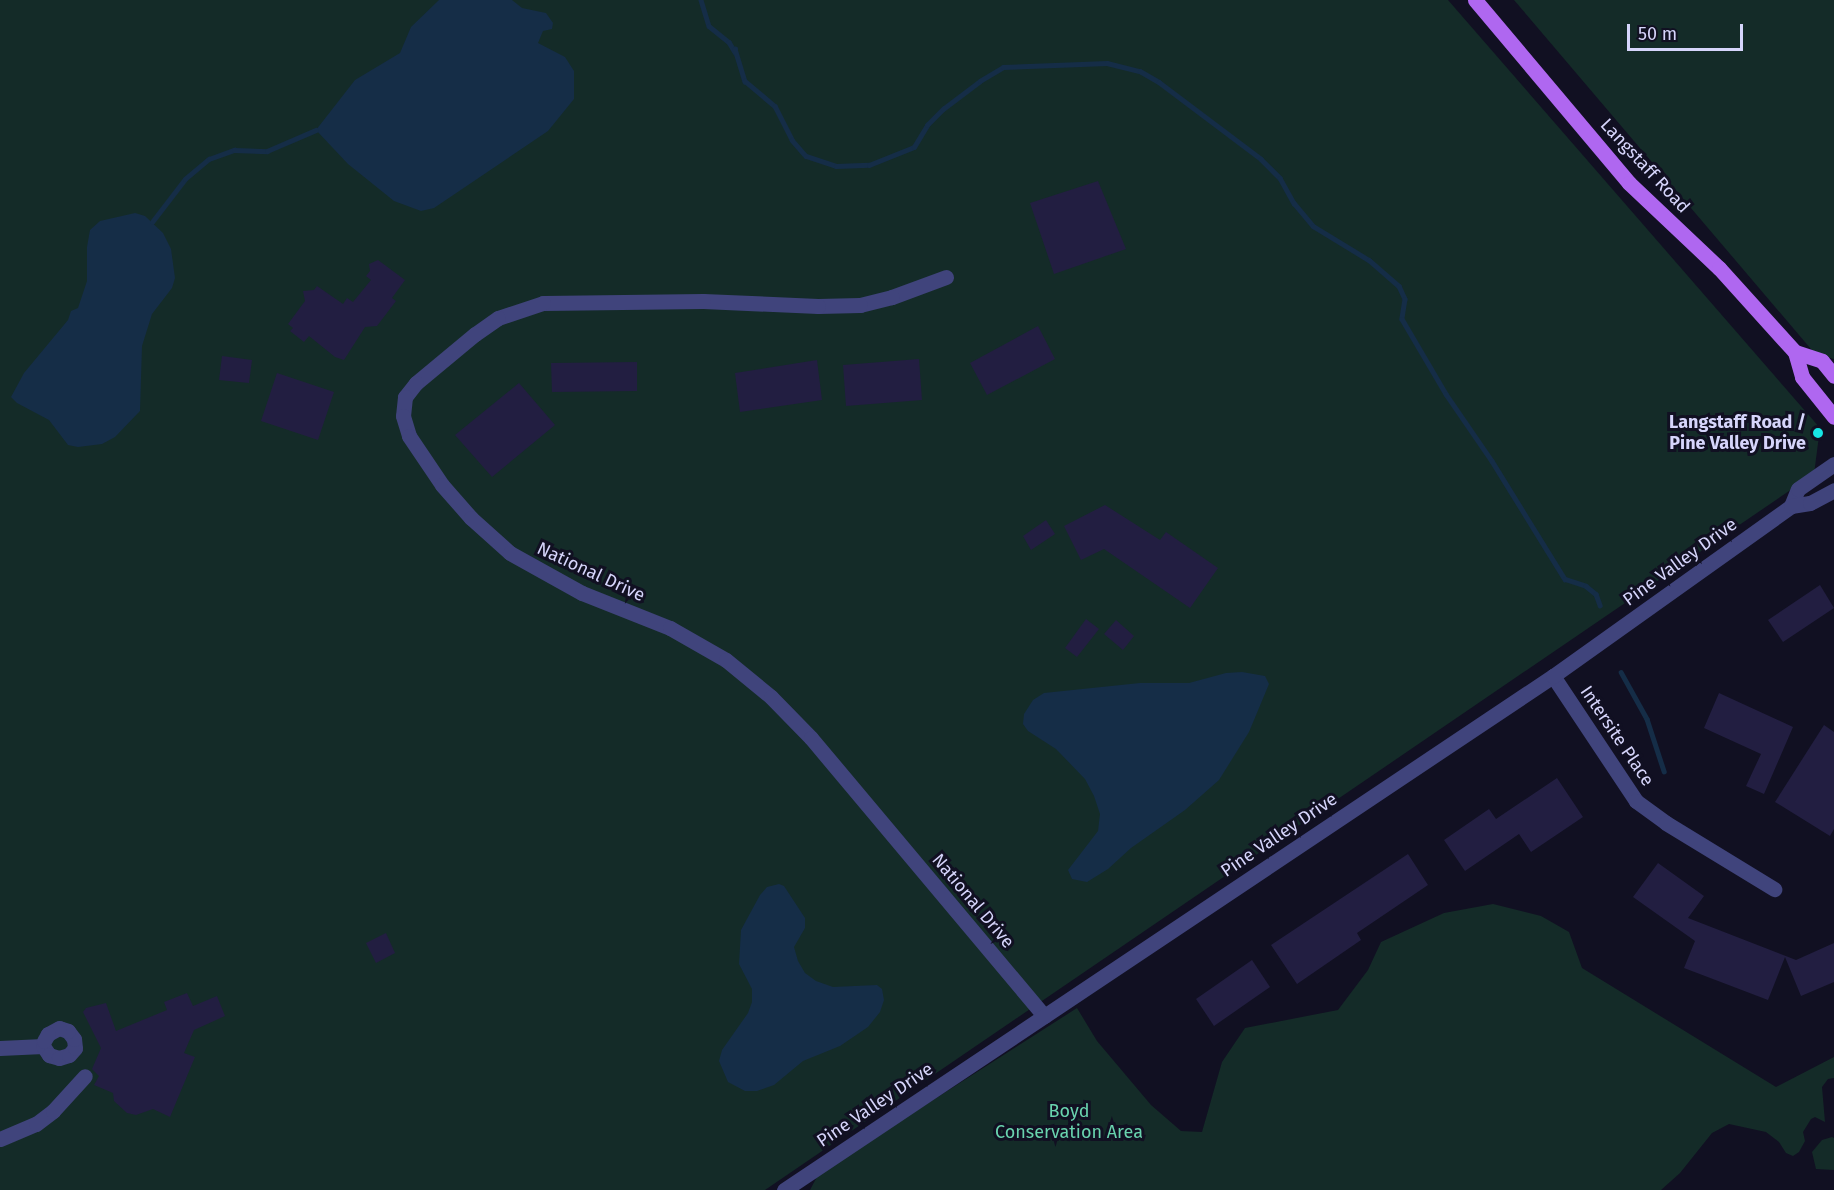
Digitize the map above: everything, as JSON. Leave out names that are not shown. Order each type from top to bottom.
[{"type":"main road","name":"Langstaff Road","points":[[1475,0],[1629,183],[1719,268],[1795,352],[1802,376],[1834,417]]},
{"type":"main road","name":"Langstaff Road","points":[[1795,352],[1822,361],[1834,376]]},
{"type":"street","name":"National Drive","points":[[945,277],[892,297],[860,305],[818,306],[703,301],[543,303],[498,318],[475,334],[416,383],[405,397],[404,416],[409,436],[442,485],[471,518],[510,553],[582,593],[688,639],[726,660],[771,697],[811,738],[1044,1016]]},
{"type":"street","name":"Pine Valley Drive","points":[[1791,506],[1798,489],[1834,464]]},
{"type":"street","name":"Pine Valley Drive","points":[[784,1190],[1553,676],[1791,506],[1810,503],[1834,490]]},
{"type":"street","name":"Intersite Place","points":[[1553,676],[1636,801],[1666,823],[1774,889]]},
{"type":"street","points":[[0,1048],[43,1046],[49,1054],[59,1058],[69,1055],[75,1048],[75,1039],[68,1031],[59,1028],[48,1034],[44,1041]]},
{"type":"street","points":[[0,1139],[36,1124],[53,1111],[85,1076]]},
{"type":"green space","points":[[0,0],[1448,0],[1820,428],[1814,474],[765,1190],[0,1190]]},
{"type":"green space","points":[[1514,0],[1834,0],[1834,359],[1816,355]]},
{"type":"green space","name":"Boyd Conservation Area","points":[[1493,904],[1541,916],[1569,932],[1582,968],[1776,1087],[1834,1057],[1834,1078],[1828,1079],[1822,1087],[1825,1122],[1815,1117],[1811,1119],[1803,1132],[1805,1141],[1799,1152],[1793,1156],[1786,1153],[1779,1142],[1766,1132],[1729,1124],[1712,1133],[1680,1173],[1661,1190],[810,1190],[819,1173],[1077,1008],[1097,1041],[1151,1105],[1181,1131],[1202,1132],[1222,1062],[1245,1028],[1338,1010],[1368,970],[1381,942],[1444,913]]},
{"type":"green space","points":[[1834,1138],[1834,1170],[1816,1169],[1812,1152],[1822,1140]]},
{"type":"water","points":[[439,0],[512,0],[522,8],[546,13],[553,23],[552,29],[543,31],[538,43],[565,57],[574,71],[574,99],[548,131],[434,208],[421,211],[394,201],[348,164],[316,130],[355,80],[400,53],[411,27]]},
{"type":"water","points":[[135,213],[145,216],[163,233],[171,249],[175,278],[172,288],[152,314],[142,346],[140,411],[115,437],[102,444],[78,447],[68,445],[49,420],[17,403],[11,397],[24,373],[68,320],[71,311],[78,308],[87,281],[87,247],[90,230],[100,221]]},
{"type":"water","points":[[1242,672],[1265,676],[1269,684],[1249,732],[1219,780],[1185,810],[1131,848],[1108,869],[1087,882],[1072,879],[1068,870],[1098,831],[1100,814],[1085,779],[1056,749],[1028,731],[1023,724],[1024,714],[1033,700],[1044,693],[1140,683],[1189,683],[1226,673]]},
{"type":"water","points":[[779,884],[784,886],[805,918],[805,928],[794,947],[805,973],[816,981],[833,987],[877,985],[882,989],[884,1000],[880,1012],[868,1027],[840,1046],[803,1061],[774,1085],[757,1091],[745,1091],[728,1082],[719,1061],[722,1050],[748,1013],[752,1002],[752,989],[739,964],[741,930],[760,895],[767,887]]},
{"type":"building","points":[[1098,181],[1126,249],[1054,274],[1030,203]]},
{"type":"building","points":[[378,260],[405,280],[392,298],[396,301],[377,326],[365,327],[344,360],[335,357],[309,336],[304,342],[290,331],[293,328],[288,324],[305,301],[303,291],[314,290],[317,286],[343,304],[347,298],[353,302],[371,280],[366,276],[370,271],[369,264]]},
{"type":"building","points":[[1038,326],[1055,359],[987,395],[970,363]]},
{"type":"building","points":[[222,356],[252,360],[249,383],[219,380]]},
{"type":"building","points":[[919,359],[922,400],[846,406],[843,365]]},
{"type":"building","points":[[817,360],[822,400],[740,412],[735,373]]},
{"type":"building","points":[[637,362],[637,391],[552,392],[551,363]]},
{"type":"building","points":[[277,373],[334,392],[318,440],[261,421]]},
{"type":"building","points":[[519,383],[555,425],[492,477],[455,435]]},
{"type":"building","points":[[1105,505],[1160,540],[1166,532],[1218,568],[1190,608],[1104,549],[1081,560],[1064,526]]},
{"type":"building","points":[[1046,520],[1055,534],[1031,550],[1023,536]]},
{"type":"building","points":[[1820,585],[1834,608],[1783,642],[1768,620]]},
{"type":"building","points":[[1086,619],[1099,629],[1077,657],[1065,648]]},
{"type":"building","points":[[1116,620],[1134,636],[1123,650],[1104,634]]},
{"type":"building","points":[[1719,693],[1793,727],[1764,794],[1746,786],[1761,754],[1704,728]]},
{"type":"building","points":[[1824,725],[1834,732],[1834,829],[1830,836],[1775,802]]},
{"type":"building","points":[[1557,778],[1583,817],[1531,852],[1519,834],[1465,871],[1444,840],[1489,809],[1496,819]]},
{"type":"building","points":[[1408,854],[1428,885],[1357,933],[1361,940],[1297,984],[1271,945]]},
{"type":"building","points":[[1658,863],[1704,896],[1688,918],[1796,960],[1834,943],[1834,982],[1801,996],[1785,957],[1768,1000],[1684,968],[1695,941],[1633,897]]},
{"type":"building","points":[[386,933],[395,953],[376,963],[366,943]]},
{"type":"building","points":[[1252,960],[1270,987],[1214,1026],[1196,999]]},
{"type":"building","points":[[187,993],[193,1006],[217,996],[225,1016],[194,1030],[184,1053],[195,1057],[170,1117],[153,1109],[136,1115],[127,1113],[114,1101],[113,1093],[94,1085],[99,1076],[92,1069],[101,1048],[83,1012],[86,1008],[106,1003],[116,1031],[167,1010],[164,1002]]},
{"type":"waterway","points":[[701,0],[709,26],[729,42],[735,52],[735,49],[745,81],[775,106],[792,140],[806,156],[836,166],[869,165],[914,147],[927,125],[943,109],[1003,67],[1107,63],[1140,71],[1159,82],[1261,159],[1280,178],[1294,203],[1313,226],[1369,260],[1399,286],[1405,299],[1402,319],[1446,394],[1492,461],[1565,579],[1586,586],[1596,594],[1600,605]]},
{"type":"waterway","points":[[152,222],[185,179],[209,159],[234,150],[267,151],[316,130]]},
{"type":"waterway","points":[[1621,672],[1647,719],[1664,771]]},
{"type":"place","name":"Langstaff Road / Pine Valley Drive","points":[[1818,433]]}]
